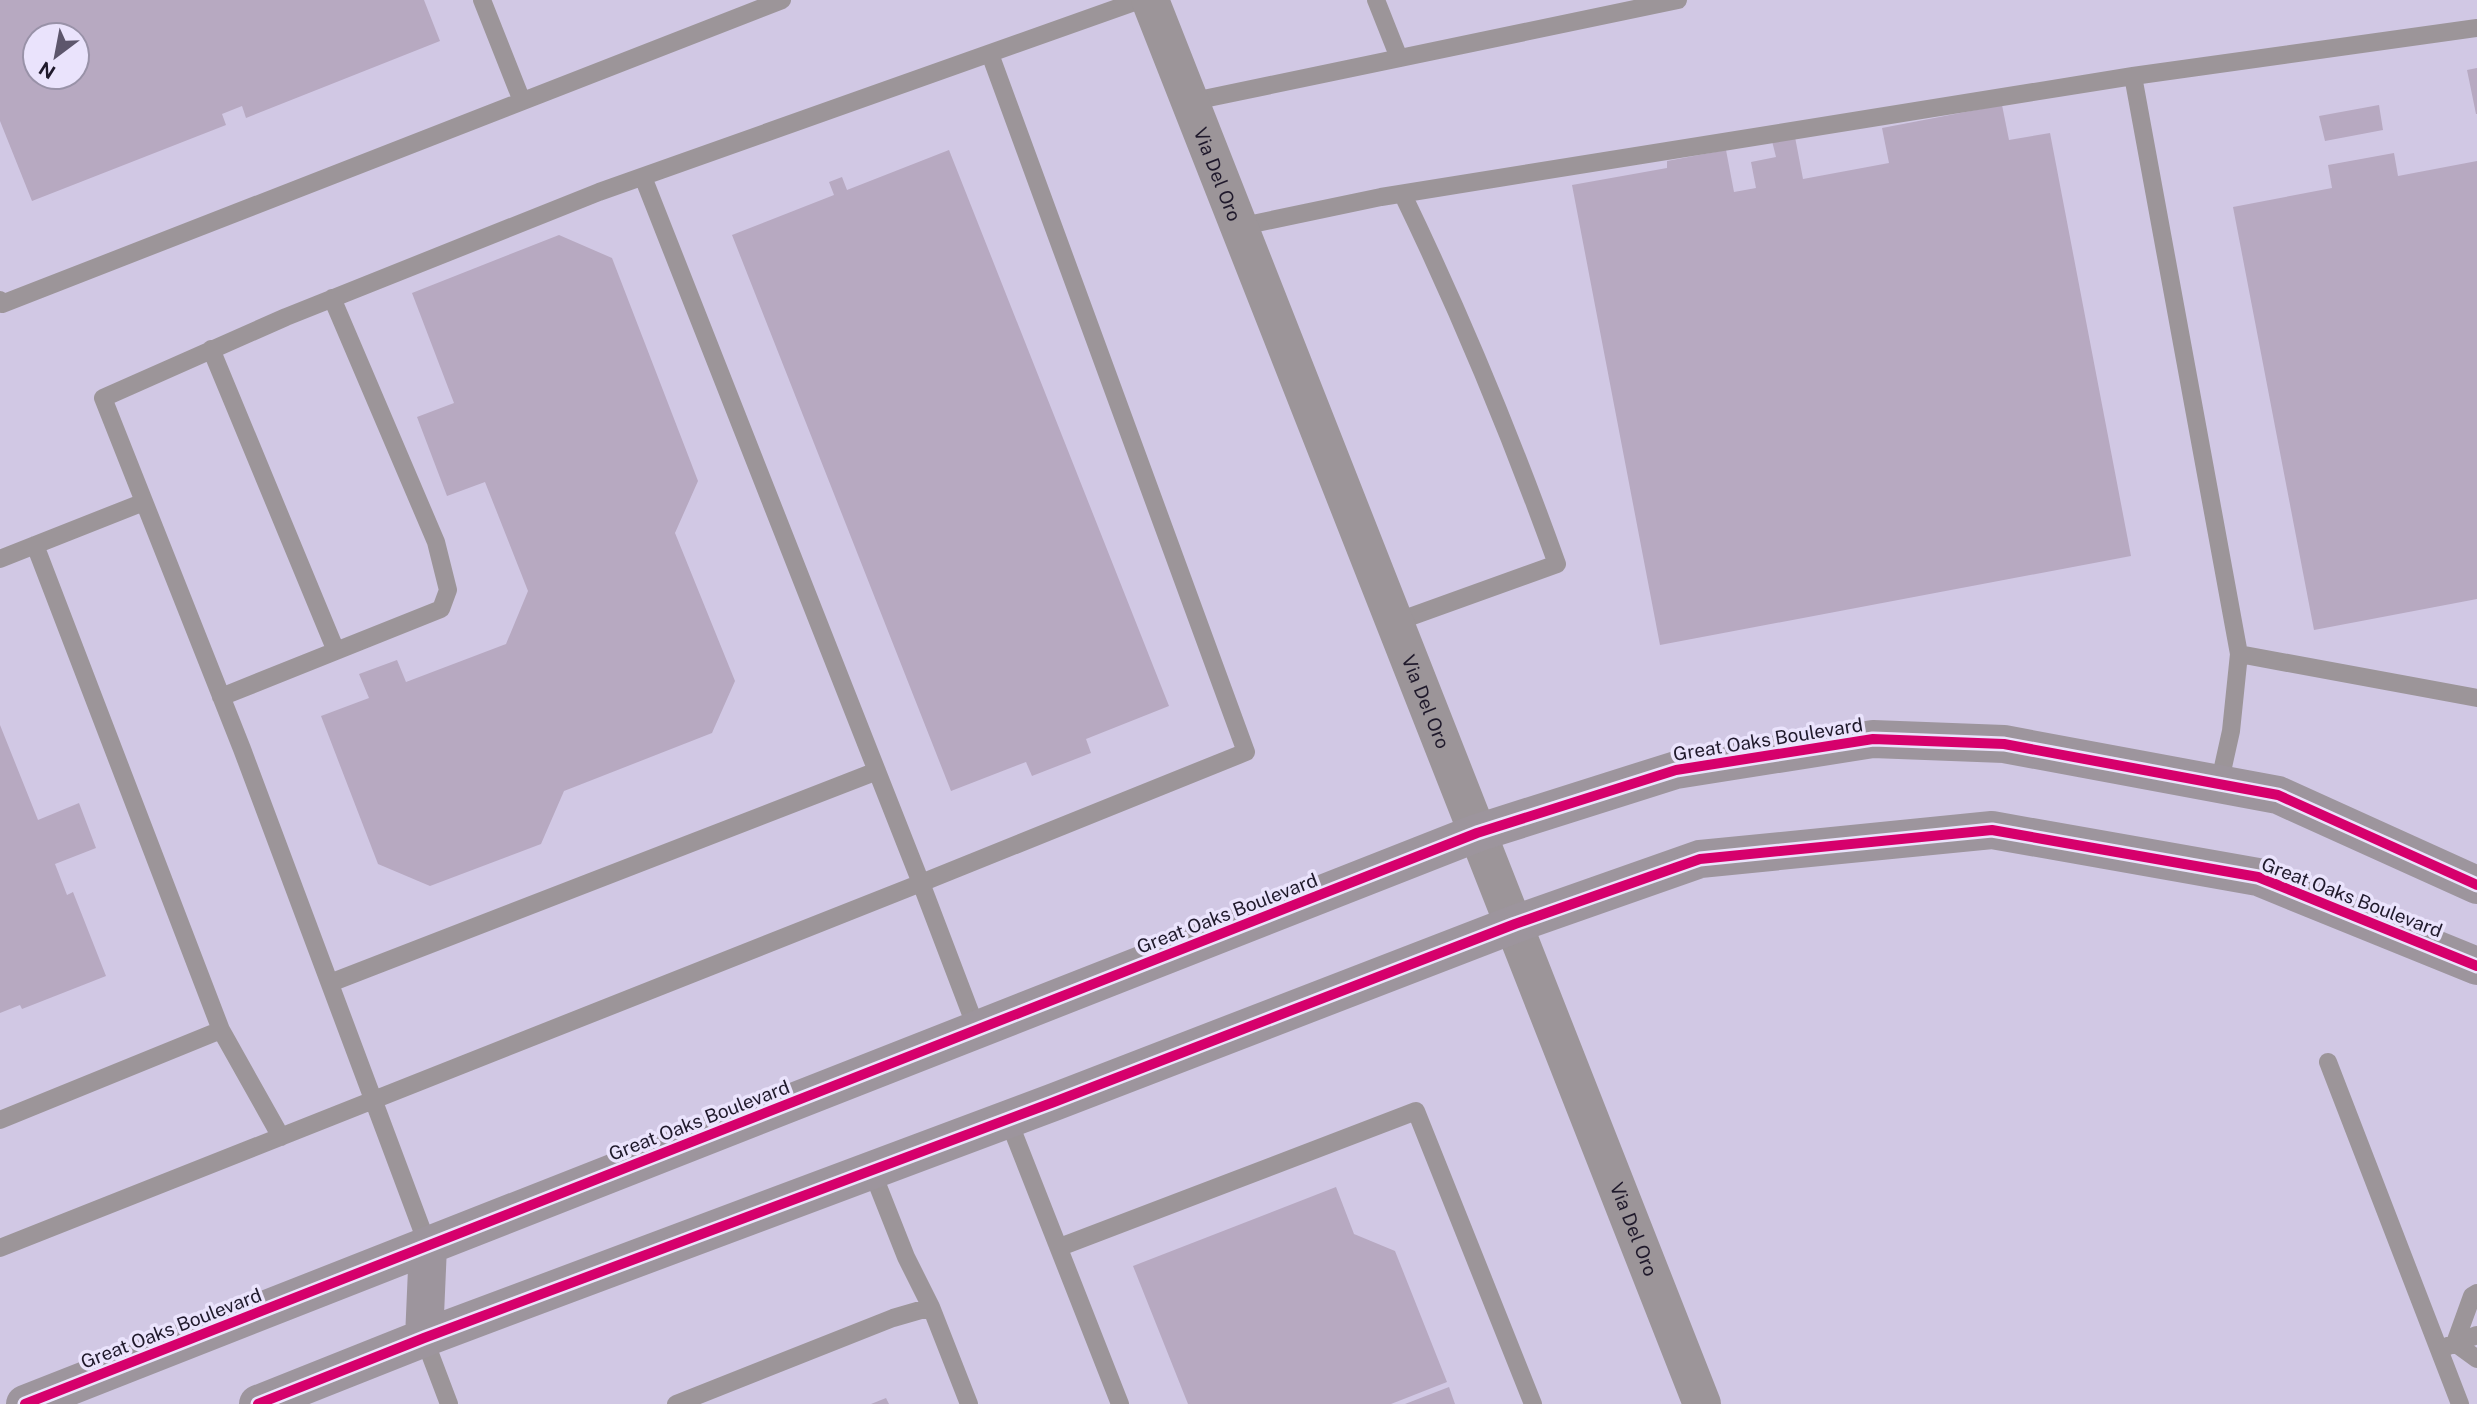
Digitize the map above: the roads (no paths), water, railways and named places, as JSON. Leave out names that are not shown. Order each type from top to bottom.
[{"type":"main road","name":"Great Oaks Boulevard","points":[[25,1404],[1478,833],[1676,770],[1873,739],[2004,744],[2278,795],[2477,885]]},
{"type":"main road","name":"Great Oaks Boulevard","points":[[258,1404],[424,1338],[872,1171],[1515,924],[1700,859],[1992,830],[2258,877],[2477,966]]},
{"type":"main road","points":[[424,1338],[428,1245]]},
{"type":"street","name":"Via Del Oro","points":[[1150,0],[1702,1404]]},
{"type":"lane","points":[[482,0],[522,101]]},
{"type":"lane","points":[[0,300],[2,304],[782,0]]},
{"type":"lane","points":[[428,1245],[221,697],[103,398],[332,298],[643,177],[1140,0]]},
{"type":"lane","points":[[1376,0],[1399,58]]},
{"type":"lane","points":[[1189,102],[1678,0]]},
{"type":"lane","points":[[1238,227],[1381,197],[2133,76],[2477,28]]},
{"type":"lane","points":[[0,1248],[1246,752],[990,54]]},
{"type":"lane","points":[[2133,76],[2239,654],[2231,731],[2219,785]]},
{"type":"lane","points":[[643,177],[921,883],[976,1030]]},
{"type":"lane","points":[[1394,623],[1558,564],[1528,484],[1403,195]]},
{"type":"lane","points":[[221,697],[441,610],[448,590],[436,542],[332,298]]},
{"type":"lane","points":[[211,349],[336,651]]},
{"type":"lane","points":[[0,559],[144,502]]},
{"type":"lane","points":[[35,545],[220,1030],[281,1137]]},
{"type":"lane","points":[[2239,654],[2477,698]]},
{"type":"lane","points":[[330,983],[877,771]]},
{"type":"lane","points":[[0,1120],[220,1030]]},
{"type":"lane","points":[[2328,1062],[2447,1347],[2460,1404]]},
{"type":"lane","points":[[1059,1247],[1416,1111],[1533,1404]]},
{"type":"lane","points":[[1008,1119],[1120,1404]]},
{"type":"lane","points":[[872,1171],[969,1404]]},
{"type":"lane","points":[[2447,1347],[2472,1296],[2477,1293]]},
{"type":"lane","points":[[676,1404],[893,1318],[930,1307]]},
{"type":"lane","points":[[2447,1347],[2477,1335]]},
{"type":"lane","points":[[424,1338],[449,1404]]},
{"type":"lane","points":[[2447,1347],[2477,1359]]}]
